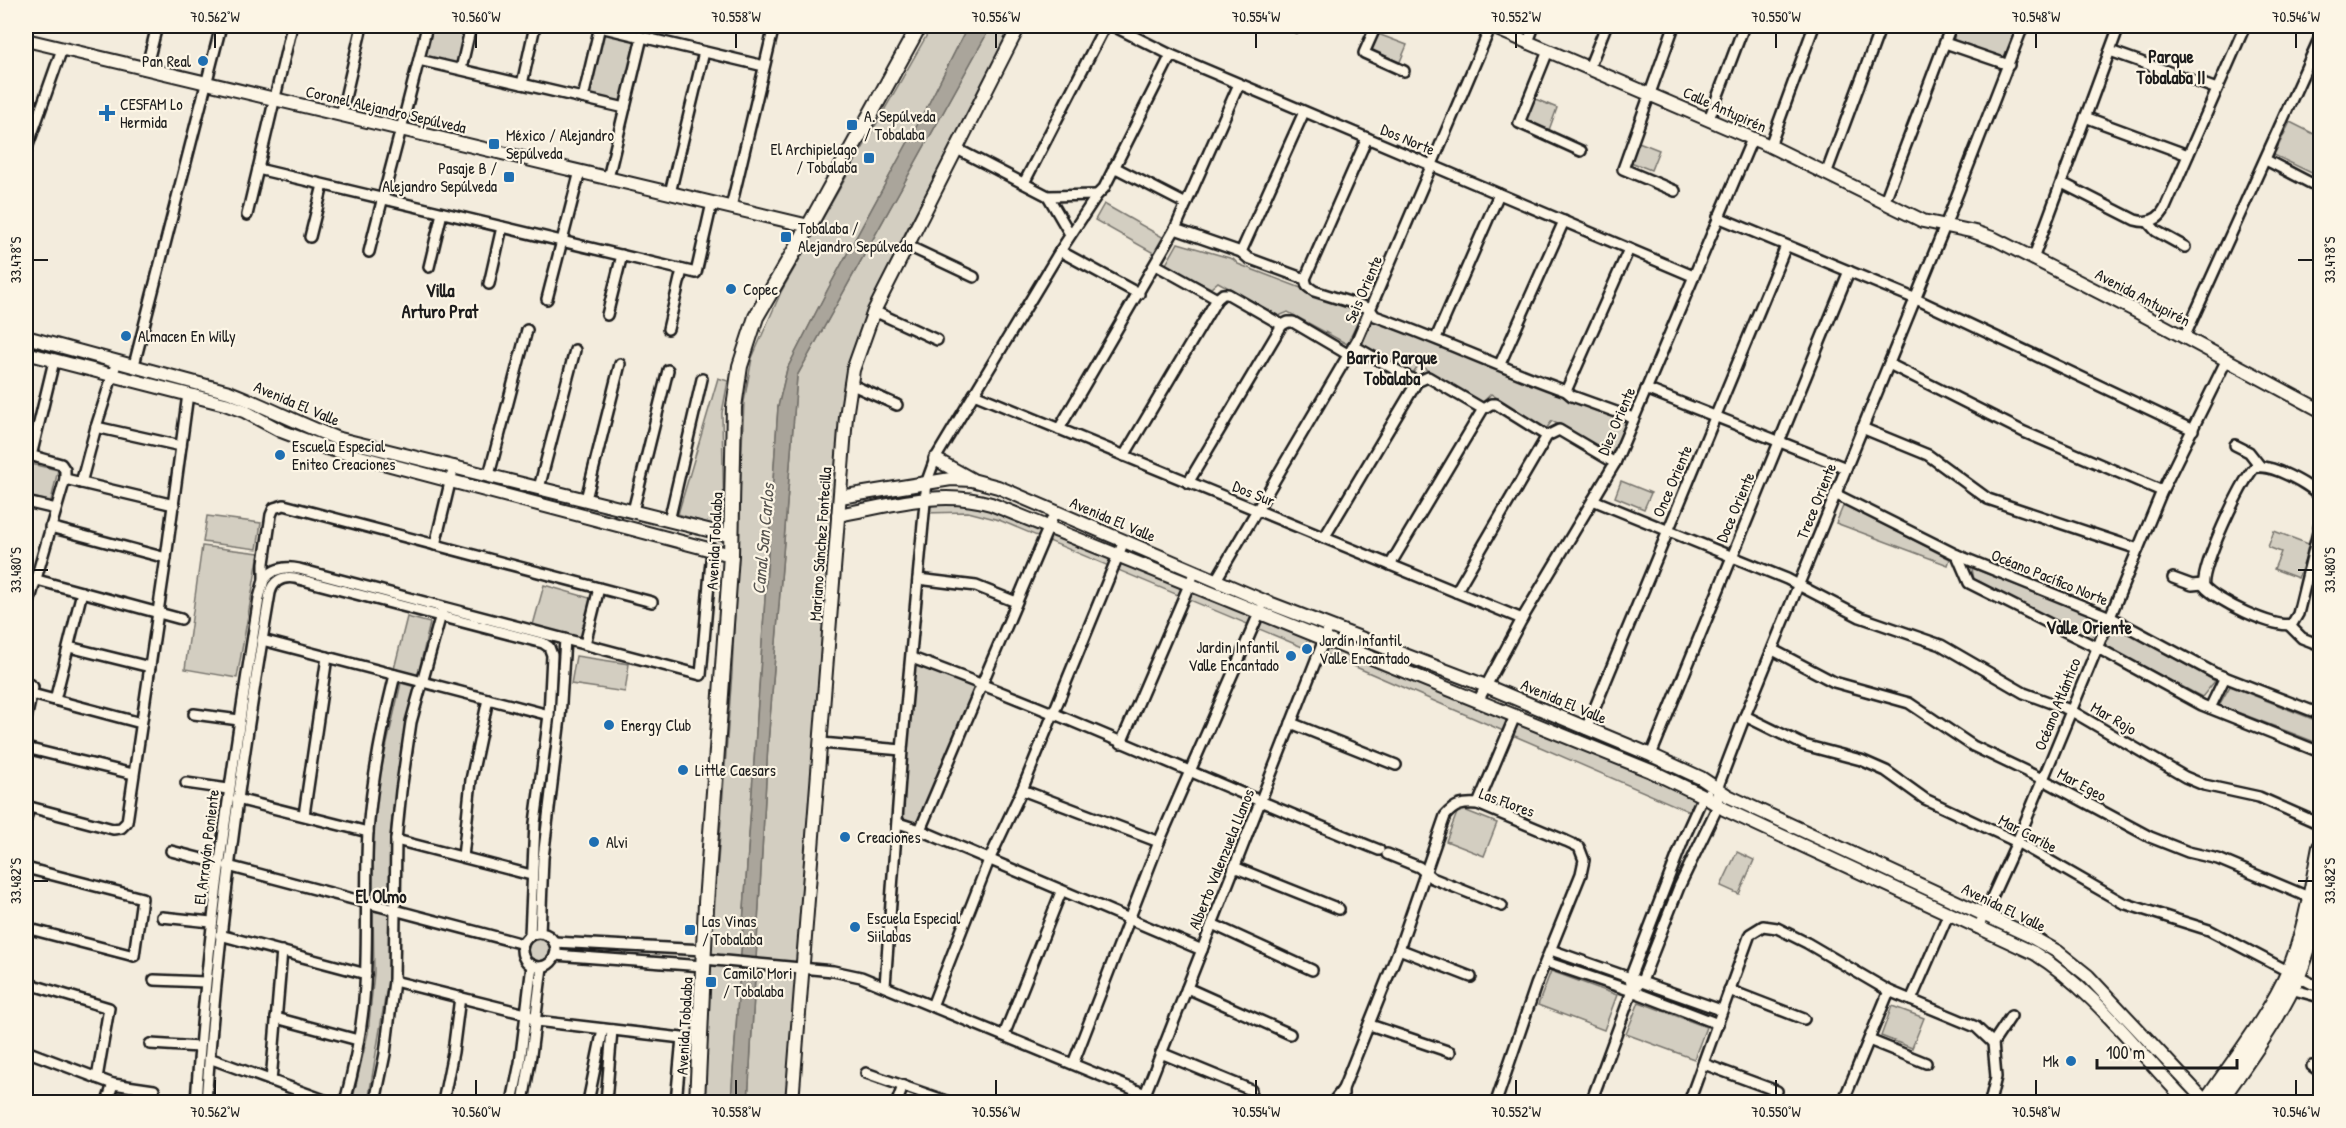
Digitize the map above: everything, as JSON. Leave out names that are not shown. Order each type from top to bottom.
[{"type":"main road","name":"Avenida Tobalaba","points":[[697,1102],[704,958],[731,555],[734,407],[740,366],[756,317],[918,28]]},
{"type":"main road","points":[[2206,1102],[2286,988],[2294,973],[2317,899],[2320,847]]},
{"type":"main road","points":[[2219,1102],[2276,1017],[2286,988]]},
{"type":"street","points":[[146,69],[157,26]]},
{"type":"street","points":[[134,365],[221,26]]},
{"type":"street","points":[[247,215],[292,26]]},
{"type":"street","points":[[341,115],[362,26]]},
{"type":"street","points":[[369,252],[427,26]]},
{"type":"street","points":[[461,69],[471,26]]},
{"type":"street","points":[[522,84],[535,26]]},
{"type":"street","points":[[583,98],[600,26],[764,66]]},
{"type":"street","points":[[731,207],[774,26]]},
{"type":"street","points":[[892,26],[918,28]]},
{"type":"street","name":"Mariano Sánchez Fontecilla","points":[[792,1102],[850,384],[874,311],[1019,26]]},
{"type":"street","points":[[1023,183],[1105,26]]},
{"type":"street","name":"Dos Norte","points":[[1113,26],[1171,55],[1693,276]]},
{"type":"street","points":[[1376,26],[1364,53],[1404,71]]},
{"type":"street","name":"Calle Antupirén","points":[[1491,26],[1770,146],[1923,221],[1945,226]]},
{"type":"street","name":"Seis Oriente","points":[[1216,580],[1354,345],[1491,26]]},
{"type":"street","points":[[1528,42],[1534,26]]},
{"type":"street","points":[[1589,68],[1606,26]]},
{"type":"street","points":[[1674,26],[1623,169],[1675,191]]},
{"type":"street","points":[[1709,119],[1744,26]]},
{"type":"street","points":[[1770,146],[1814,26]]},
{"type":"street","points":[[1826,174],[1881,26]]},
{"type":"street","points":[[1884,202],[1950,28],[1938,26]]},
{"type":"street","name":"Trece Oriente","points":[[1592,1102],[1632,991],[1642,981],[1679,887],[1718,806],[1717,789],[1745,716],[1916,299],[2023,26]]},
{"type":"street","points":[[2032,259],[2062,183],[2118,26]]},
{"type":"street","points":[[2062,183],[2135,220],[2148,222],[2158,217],[2165,208],[2245,26]]},
{"type":"street","points":[[608,178],[642,37]]},
{"type":"street","points":[[2184,338],[2320,37]]},
{"type":"street","name":"Coronel Alejandro Sepúlveda","points":[[26,40],[809,226]]},
{"type":"street","points":[[1945,43],[2009,65]]},
{"type":"street","points":[[26,151],[63,49]]},
{"type":"street","points":[[1548,51],[1520,123],[1581,151]]},
{"type":"street","points":[[2110,51],[2217,89]]},
{"type":"street","points":[[670,193],[704,52]]},
{"type":"street","points":[[885,986],[902,750],[927,481],[935,459],[1070,234],[1104,188],[1171,55]]},
{"type":"street","points":[[419,60],[625,108]]},
{"type":"street","points":[[1059,429],[1175,229],[1239,84]]},
{"type":"street","points":[[1241,252],[1304,112]]},
{"type":"street","points":[[2085,117],[2188,155]]},
{"type":"street","points":[[1367,138],[1305,279],[1307,286],[1314,291],[1370,309],[1376,316],[1500,364],[1509,371],[1634,418]]},
{"type":"street","name":"Diez Oriente","points":[[1478,701],[1522,619],[1614,463],[1752,139]]},
{"type":"street","points":[[957,148],[1048,196],[1097,195]]},
{"type":"street","points":[[2266,160],[2320,188]]},
{"type":"street","points":[[1114,167],[1186,204]]},
{"type":"street","points":[[258,169],[696,273],[712,202]]},
{"type":"street","points":[[547,299],[580,171]]},
{"type":"street","points":[[310,237],[323,185]]},
{"type":"street","points":[[1436,338],[1499,194]]},
{"type":"street","points":[[1048,196],[1070,234]]},
{"type":"street","points":[[429,267],[442,213]]},
{"type":"street","points":[[1718,217],[1916,299],[2193,430]]},
{"type":"street","points":[[1500,364],[1564,221]]},
{"type":"street","points":[[2148,222],[2156,231],[2186,247]]},
{"type":"street","name":"Avenida Antupirén","points":[[1945,226],[1985,236],[2032,259],[2320,410]]},
{"type":"street","points":[[489,284],[502,227]]},
{"type":"street","points":[[1175,229],[1241,252],[1248,258],[1305,279]]},
{"type":"street","points":[[906,245],[974,277]]},
{"type":"street","name":"Once Oriente","points":[[1586,729],[1786,246]]},
{"type":"street","points":[[1566,391],[1629,249]]},
{"type":"street","points":[[1060,251],[1139,294]]},
{"type":"street","points":[[607,315],[622,255]]},
{"type":"street","points":[[1156,265],[1217,299]]},
{"type":"street","points":[[668,329],[682,270]]},
{"type":"street","name":"Doce Oriente","points":[[1651,755],[1849,272]]},
{"type":"street","points":[[1124,456],[1217,299],[1223,294],[1228,294],[1282,325]]},
{"type":"street","points":[[874,311],[937,340]]},
{"type":"street","points":[[1188,483],[1282,325],[1293,322],[1349,355]]},
{"type":"street","points":[[489,475],[527,330]]},
{"type":"street","name":"Avenida El Valle","points":[[26,337],[177,376],[255,402],[293,422],[336,438],[732,536]]},
{"type":"street","points":[[1354,345],[1417,382]]},
{"type":"street","points":[[539,488],[575,350]]},
{"type":"street","name":"Avenida El Valle","points":[[26,353],[188,394],[244,411],[281,431],[326,448],[636,528],[731,555]]},
{"type":"street","points":[[26,613],[30,578],[56,509],[65,470],[61,464],[28,455],[54,361]]},
{"type":"street","name":"Océano Atlántico","points":[[1978,928],[2017,842],[2162,491],[2226,361]]},
{"type":"street","points":[[81,483],[117,362]]},
{"type":"street","points":[[586,499],[620,364]]},
{"type":"street","points":[[1889,364],[2024,432],[2162,491]]},
{"type":"street","points":[[633,511],[668,370]]},
{"type":"street","points":[[174,391],[171,385],[177,376]]},
{"type":"street","points":[[1324,538],[1417,382],[1428,377],[1483,409]]},
{"type":"street","points":[[669,521],[702,379]]},
{"type":"street","points":[[850,384],[897,405]]},
{"type":"street","points":[[1646,389],[1846,468]]},
{"type":"street","points":[[26,819],[27,807],[113,829],[121,828],[127,822],[174,505],[188,394]]},
{"type":"street","name":"Dos Sur","points":[[974,394],[1522,619]]},
{"type":"street","points":[[1390,565],[1483,409],[1496,404],[1547,436]]},
{"type":"street","points":[[96,427],[181,446]]},
{"type":"street","points":[[1862,428],[1928,455],[1988,499],[2138,549]]},
{"type":"street","points":[[1456,592],[1547,436],[1560,430],[1614,463]]},
{"type":"street","points":[[2235,445],[2249,452],[2260,466],[2270,468],[2314,490],[2320,497]]},
{"type":"street","points":[[935,459],[972,480]]},
{"type":"street","points":[[454,466],[435,545],[652,602]]},
{"type":"street","points":[[2260,466],[2251,472],[2224,524],[2205,570],[2203,584],[2211,593],[2254,616],[2277,624],[2289,625],[2294,622],[2309,570],[2316,559],[2320,524]]},
{"type":"street","name":"Avenida El Valle","points":[[840,497],[951,478],[972,480],[998,487],[1264,601],[1326,633],[1478,701],[1652,771],[1703,796],[1718,806],[1948,915],[2034,953],[2075,982],[2187,1102]]},
{"type":"street","points":[[64,479],[174,505]]},
{"type":"street","name":"Océano Pacífico Norte","points":[[1836,494],[1957,555],[2110,617],[2225,677],[2320,714]]},
{"type":"street","name":"Avenida El Valle","points":[[838,515],[925,499],[969,498],[1017,513],[1259,614],[1326,633],[1486,686],[1651,755],[1701,778],[1728,796],[1985,915],[2058,952],[2088,976],[2206,1102]]},
{"type":"street","name":"Mar Rojo","points":[[1593,500],[1731,556],[1797,585],[1860,617],[1941,645],[2024,693],[2070,710],[2186,777],[2204,785],[2259,796],[2320,824]]},
{"type":"street","points":[[26,502],[56,509]]},
{"type":"street","name":"El Arrayán Poniente","points":[[196,1102],[199,1047],[218,863],[239,720],[264,580],[265,556],[273,510],[279,505],[284,505],[435,545]]},
{"type":"street","points":[[920,830],[1055,512]]},
{"type":"street","points":[[636,528],[644,529],[650,526],[654,516]]},
{"type":"street","points":[[50,527],[166,558]]},
{"type":"street","points":[[932,1006],[989,860],[1022,790],[1124,541]]},
{"type":"street","name":"Avenida Tobalaba","points":[[585,644],[701,675],[712,549]]},
{"type":"street","points":[[1957,555],[1969,584],[2096,647],[2210,708],[2320,752]]},
{"type":"street","points":[[265,556],[289,568],[441,612],[543,643],[549,647],[552,656],[549,715],[537,805],[531,875],[535,934]]},
{"type":"street","points":[[264,580],[271,573],[289,568]]},
{"type":"street","points":[[2309,570],[2320,575]]},
{"type":"street","points":[[1121,743],[1195,572]]},
{"type":"street","name":"El Arrayán Poniente","points":[[206,1102],[228,866],[262,640],[273,586],[279,580],[291,577],[395,599]]},
{"type":"street","points":[[30,578],[181,618]]},
{"type":"street","points":[[2173,578],[2192,585],[2203,584]]},
{"type":"street","points":[[918,579],[976,586],[1016,602]]},
{"type":"street","points":[[441,612],[585,644],[599,588]]},
{"type":"street","points":[[55,700],[82,592]]},
{"type":"street","points":[[259,598],[269,599]]},
{"type":"street","points":[[1073,1064],[1159,842],[1264,601]]},
{"type":"street","points":[[375,1102],[386,1045],[394,981],[396,840],[411,722],[441,612]]},
{"type":"street","points":[[2289,625],[2302,638],[2320,645]]},
{"type":"street","name":"Alberto Valenzuela Llanos","points":[[1143,1098],[1326,633]]},
{"type":"street","points":[[535,934],[560,718],[564,639]]},
{"type":"street","points":[[262,640],[549,715]]},
{"type":"street","points":[[69,647],[150,667]]},
{"type":"street","name":"Mar Egeo","points":[[1773,650],[1834,682],[1909,703],[1973,746],[2042,779],[2150,837],[2188,852],[2218,859],[2317,899]]},
{"type":"street","points":[[304,816],[327,657]]},
{"type":"street","points":[[912,658],[982,684],[1383,852],[1425,872],[1432,878],[1502,906]]},
{"type":"street","points":[[345,1102],[358,1040],[366,974],[368,832],[376,759],[395,675]]},
{"type":"street","points":[[2210,708],[2225,677]]},
{"type":"street","points":[[26,719],[33,687],[28,682]]},
{"type":"street","points":[[32,694],[141,723]]},
{"type":"street","points":[[463,857],[471,780],[488,699]]},
{"type":"street","points":[[195,714],[239,720]]},
{"type":"street","points":[[1478,804],[1515,716]]},
{"type":"street","name":"Mar Caribe","points":[[1745,716],[1804,745],[1861,760],[1886,771],[1925,799],[2017,842],[2123,903],[2209,930],[2320,988]]},
{"type":"street","points":[[1291,723],[1396,765]]},
{"type":"street","points":[[821,743],[902,750]]},
{"type":"street","points":[[26,748],[133,774]]},
{"type":"street","points":[[186,783],[228,789]]},
{"type":"street","points":[[1703,796],[1717,789]]},
{"type":"street","points":[[1022,790],[1159,842]]},
{"type":"street","name":"Trece Oriente","points":[[1632,991],[1630,978],[1684,838],[1703,796]]},
{"type":"street","points":[[237,799],[368,832]]},
{"type":"street","name":"Las Flores","points":[[1333,1102],[1343,1089],[1370,1024],[1399,949],[1444,816],[1452,807],[1462,803],[1478,804],[1579,847],[1584,861],[1496,1102]]},
{"type":"street","points":[[898,823],[920,830],[1060,892],[1202,950]]},
{"type":"street","points":[[396,840],[531,875]]},
{"type":"street","points":[[171,851],[218,863]]},
{"type":"street","points":[[228,866],[522,944]]},
{"type":"street","points":[[1234,867],[1339,909]]},
{"type":"street","points":[[26,868],[142,898],[134,956],[26,928]]},
{"type":"street","points":[[1004,1035],[1060,892]]},
{"type":"street","points":[[1911,1000],[1948,915]]},
{"type":"street","points":[[162,917],[211,922]]},
{"type":"street","points":[[1212,924],[1312,970]]},
{"type":"street","points":[[1689,1102],[1749,934],[1763,926],[1777,928],[1807,943],[1889,991],[1976,1027],[1993,1043]]},
{"type":"street","points":[[535,934],[546,934],[554,942],[555,955],[548,964],[537,966],[523,956],[522,944],[535,934]]},
{"type":"street","points":[[220,935],[366,974]]},
{"type":"street","points":[[554,942],[643,947],[736,963],[833,970],[861,977],[1073,1064],[1143,1098]]},
{"type":"street","points":[[2034,953],[2040,942]]},
{"type":"street","points":[[642,960],[643,947]]},
{"type":"street","points":[[1399,949],[1471,977]]},
{"type":"street","points":[[1551,950],[1721,1010]]},
{"type":"street","points":[[271,1081],[282,951]]},
{"type":"street","points":[[555,955],[642,960],[704,958]]},
{"type":"street","points":[[1546,962],[1632,991],[1718,1024]]},
{"type":"street","points":[[512,1102],[526,1014],[537,966]]},
{"type":"street","points":[[523,1102],[536,1021],[537,966]]},
{"type":"street","points":[[154,980],[205,982]]},
{"type":"street","points":[[394,981],[526,1014],[536,1021],[682,1038],[676,1102]]},
{"type":"street","points":[[26,983],[109,1008],[97,1078]]},
{"type":"street","points":[[1187,988],[1290,1034]]},
{"type":"street","points":[[2286,988],[2320,997]]},
{"type":"street","points":[[1729,990],[1804,1019]]},
{"type":"street","points":[[1843,1102],[1889,991]]},
{"type":"street","points":[[443,1102],[453,1052],[460,997]]},
{"type":"street","points":[[1990,1102],[1996,1077],[1993,1043],[2011,1016]]},
{"type":"street","points":[[276,1018],[358,1040]]},
{"type":"street","points":[[1370,1024],[1450,1053]]},
{"type":"street","points":[[588,1102],[608,1030]]},
{"type":"street","points":[[606,1102],[608,1030]]},
{"type":"street","points":[[1869,1040],[1926,1063]]},
{"type":"street","points":[[150,1044],[199,1047]]},
{"type":"street","points":[[26,1051],[113,1084],[154,1090]]},
{"type":"street","points":[[1161,1053],[1251,1090]]},
{"type":"street","points":[[209,1058],[330,1102]]},
{"type":"street","points":[[1704,1064],[1777,1091]]},
{"type":"street","points":[[2312,1066],[2320,1072]]},
{"type":"street","points":[[866,1073],[949,1102]]},
{"type":"street","points":[[107,1102],[113,1084]]},
{"type":"street","points":[[897,1102],[903,1086]]},
{"type":"street","points":[[1343,1089],[1345,1102]]},
{"type":"shaded area","points":[[429,26],[469,26],[459,64],[421,55]]},
{"type":"shaded area","points":[[932,26],[968,26],[787,369],[778,407],[731,1102],[700,1102],[732,673],[744,402],[752,358],[781,292]]},
{"type":"shaded area","points":[[968,26],[991,26],[797,376],[768,744],[748,1102],[731,1102],[778,407],[787,369]]},
{"type":"shaded area","points":[[991,26],[1014,26],[905,233],[874,298],[847,370],[838,503],[814,737],[788,1102],[748,1102],[768,744],[797,376]]},
{"type":"shaded area","points":[[1942,26],[2021,26],[2008,61],[1954,40],[1955,30]]},
{"type":"shaded area","points":[[600,32],[638,40],[624,103],[586,94]]},
{"type":"shaded area","points":[[1378,34],[1407,45],[1399,64],[1371,52]]},
{"type":"shaded area","points":[[1533,98],[1557,108],[1549,130],[1524,120]]},
{"type":"shaded area","points":[[2290,122],[2320,137],[2320,177],[2274,155]]},
{"type":"shaded area","points":[[1636,141],[1659,150],[1651,170],[1628,161]]},
{"type":"shaded area","points":[[1104,204],[1166,239],[1157,255],[1095,220]]},
{"type":"shaded area","points":[[1178,243],[1233,259],[1238,264],[1301,288],[1306,293],[1363,312],[1347,344],[1288,312],[1279,316],[1218,282],[1211,288],[1165,266]]},
{"type":"shaded area","points":[[1374,318],[1627,422],[1612,454],[1552,421],[1546,429],[1491,394],[1482,403],[1419,365],[1411,375],[1361,346]]},
{"type":"shaded area","points":[[718,378],[728,381],[722,413],[724,523],[715,526],[678,514]]},
{"type":"shaded area","points":[[26,463],[58,470],[51,501],[26,496]]},
{"type":"shaded area","points":[[1621,481],[1651,493],[1644,509],[1615,497]]},
{"type":"shaded area","points":[[969,498],[1312,635],[1307,649],[999,520],[968,512],[924,513],[925,499]]},
{"type":"shaded area","points":[[1844,504],[1950,559],[1948,565],[1836,523]]},
{"type":"shaded area","points":[[207,516],[261,523],[257,549],[203,542]]},
{"type":"shaded area","points":[[2274,531],[2311,545],[2298,578],[2274,569],[2281,552],[2268,547]]},
{"type":"shaded area","points":[[202,546],[259,553],[237,678],[185,669]]},
{"type":"shaded area","points":[[1972,568],[2100,618],[2091,639],[1974,580]]},
{"type":"shaded area","points":[[544,585],[593,599],[582,638],[533,625]]},
{"type":"shaded area","points":[[407,617],[430,623],[418,675],[394,669]]},
{"type":"shaded area","points":[[2115,625],[2215,681],[2202,697],[2105,646]]},
{"type":"shaded area","points":[[1324,639],[1696,797],[1690,812],[1319,651]]},
{"type":"shaded area","points":[[576,656],[629,664],[625,692],[571,684]]},
{"type":"shaded area","points":[[912,658],[982,684],[920,830],[898,823]]},
{"type":"shaded area","points":[[401,683],[415,687],[399,765],[390,837],[390,902],[373,901],[372,834],[380,774]]},
{"type":"shaded area","points":[[2230,686],[2320,722],[2320,744],[2219,705]]},
{"type":"shaded area","points":[[1459,808],[1497,823],[1484,856],[1446,841]]},
{"type":"shaded area","points":[[1737,852],[1754,860],[1739,894],[1721,886]]},
{"type":"shaded area","points":[[373,911],[391,914],[388,980],[368,1102],[352,1102],[368,1033],[374,973]]},
{"type":"shaded area","points":[[540,938],[545,939],[551,945],[551,955],[545,961],[540,962],[535,961],[529,955],[528,950],[529,945],[535,939]]},
{"type":"shaded area","points":[[1551,971],[1617,995],[1604,1030],[1538,1005]]},
{"type":"shaded area","points":[[1639,1002],[1706,1027],[1694,1059],[1626,1034]]},
{"type":"shaded area","points":[[1892,1006],[1924,1018],[1912,1048],[1881,1036]]},
{"type":"place","name":"Pan Real","points":[[203,61]]},
{"type":"place","name":"CESFAM Lo Hermida","points":[[107,113]]},
{"type":"place","name":"A. Sepúlveda / Tobalaba","points":[[852,125]]},
{"type":"place","name":"México / Alejandro Sepúlveda","points":[[494,144]]},
{"type":"place","name":"El Archipielago / Tobalaba","points":[[869,158]]},
{"type":"place","name":"Pasaje B / Alejandro Sepúlveda","points":[[509,177]]},
{"type":"place","name":"Tobalaba / Alejandro Sepúlveda","points":[[786,237]]},
{"type":"place","name":"Copec","points":[[731,289]]},
{"type":"place","name":"Almacen En Willy","points":[[126,336]]},
{"type":"place","name":"Escuela Especial Eniteo Creaciones","points":[[280,455]]},
{"type":"place","name":"Jardín Infantil Valle Encantado","points":[[1307,649]]},
{"type":"place","name":"Jardin Infantil Valle Encantado","points":[[1291,656]]},
{"type":"place","name":"Energy Club","points":[[609,725]]},
{"type":"place","name":"Little Caesars","points":[[683,770]]},
{"type":"place","name":"Creaciones","points":[[845,837]]},
{"type":"place","name":"Alvi","points":[[594,842]]},
{"type":"place","name":"Escuela Especial Siilabas","points":[[855,927]]},
{"type":"place","name":"Las Vinas / Tobalaba","points":[[690,930]]},
{"type":"place","name":"Camilo Mori / Tobalaba","points":[[711,982]]},
{"type":"place","name":"Mk","points":[[2071,1061]]},
{"type":"district","name":"Parque Tobalaba II","points":[[2171,66]]},
{"type":"district","name":"Villa Arturo Prat","points":[[440,300]]},
{"type":"district","name":"Barrio Parque Tobalaba","points":[[1392,367]]},
{"type":"district","name":"Valle Oriente","points":[[2089,627]]},
{"type":"district","name":"El Olmo","points":[[381,896]]},
{"type":"water label","name":"Canal San Carlos","points":[[763,539]]}]
